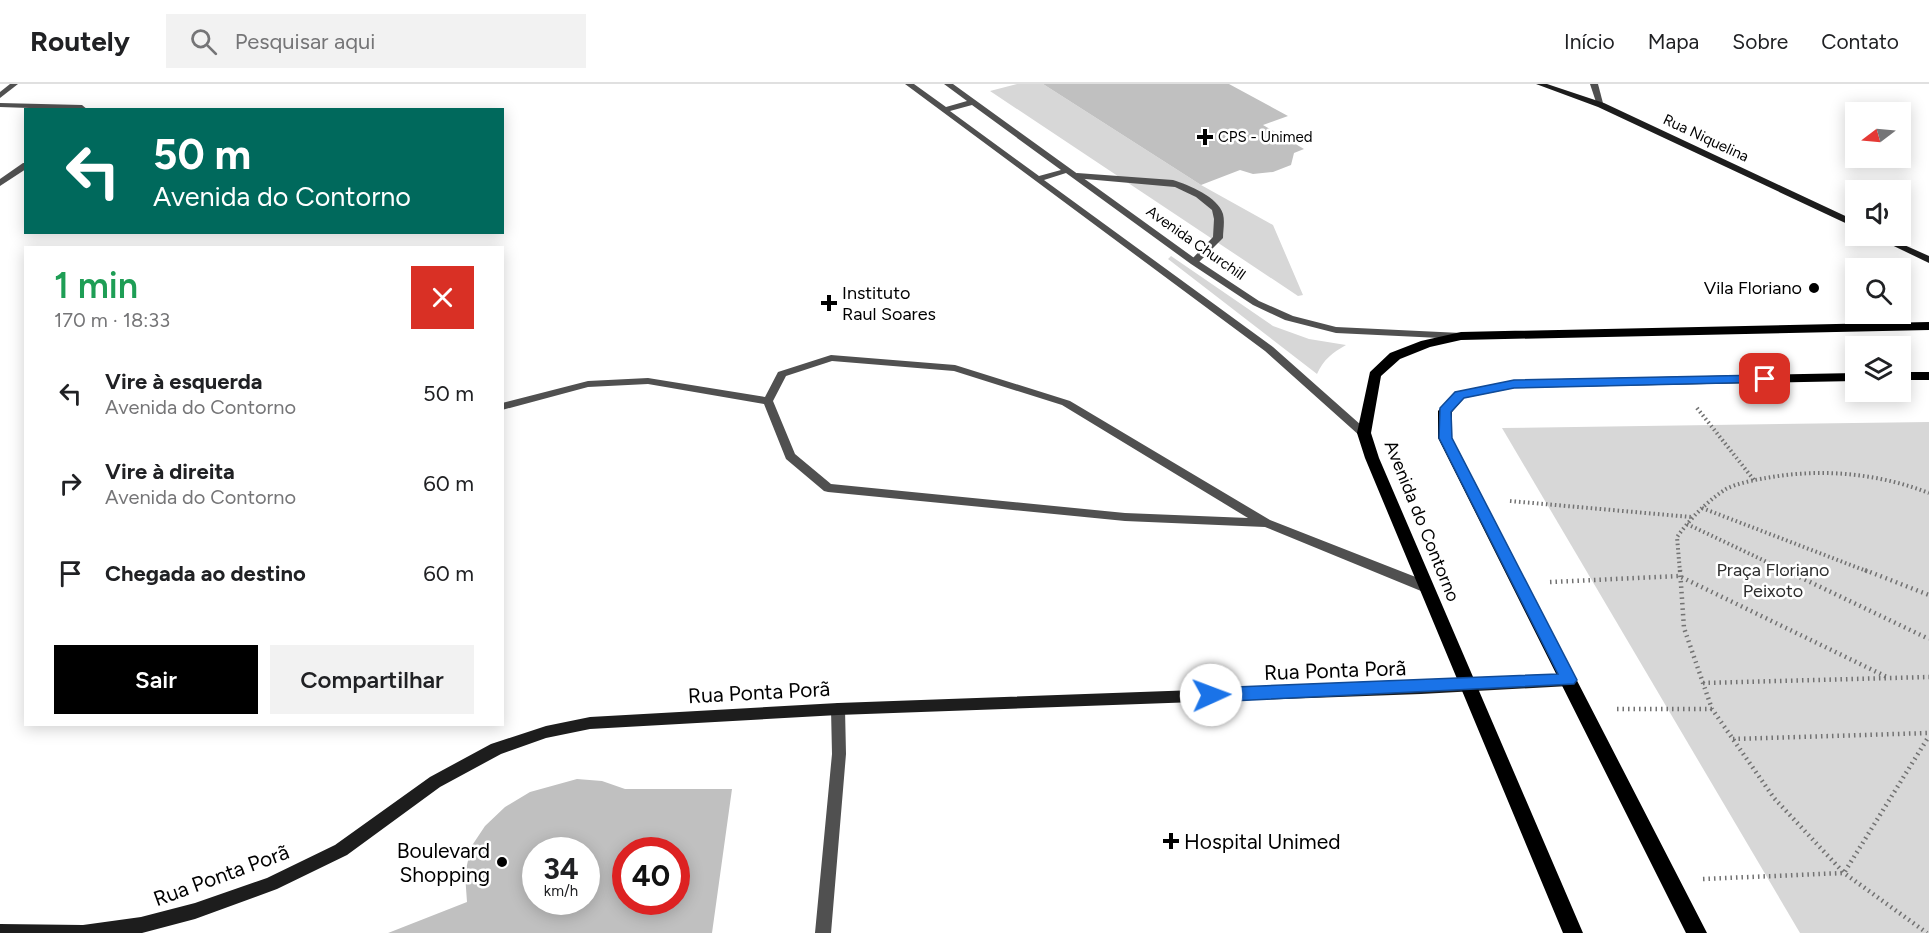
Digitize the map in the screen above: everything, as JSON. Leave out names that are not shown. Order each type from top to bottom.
[{"type":"main road","name":"Avenida do Contorno","points":[[1573,933],[1372,458],[1364,433],[1375,375],[1395,356],[1426,344],[1461,336],[1929,326]]},
{"type":"main road","points":[[1911,376],[1929,376]]},
{"type":"main road","points":[[1697,933],[1585,709],[1445,438],[1445,411],[1460,395],[1514,384],[1845,377]]},
{"type":"street","points":[[0,96],[14,84]]},
{"type":"street","points":[[909,84],[1269,349],[1364,433]]},
{"type":"street","name":"Avenida Churchill","points":[[948,84],[1194,262],[1256,303],[1289,318],[1335,330],[1461,336]]},
{"type":"street","name":"Rua Niquelina","points":[[1540,84],[1601,105],[1845,220]]},
{"type":"street","points":[[1594,84],[1601,105]]},
{"type":"street","points":[[945,110],[973,102]]},
{"type":"street","points":[[0,105],[83,108]]},
{"type":"street","points":[[0,183],[24,166]]},
{"type":"street","points":[[1038,179],[1068,170]]},
{"type":"street","points":[[1077,176],[1173,183],[1185,187],[1214,206],[1218,211],[1218,238],[1194,262]]},
{"type":"street","points":[[1899,246],[1929,260]]},
{"type":"street","points":[[1266,523],[1125,517],[828,488],[790,456],[768,401],[782,374],[831,358],[955,368],[1066,403],[1266,523],[1426,587]]},
{"type":"street","points":[[504,406],[588,384],[648,381],[768,401]]},
{"type":"street","name":"Rua Ponta Porã","points":[[0,932],[83,933],[141,925],[195,911],[271,884],[341,850],[435,782],[496,748],[546,732],[590,723],[838,709],[1569,680]]},
{"type":"street","points":[[823,933],[839,754],[838,709]]},
{"type":"path","points":[[1675,381],[1754,480]]},
{"type":"path","points":[[1927,933],[1844,873],[1774,798],[1712,709],[1684,628],[1677,537],[1692,517],[1727,489],[1754,480],[1792,473],[1837,472],[1908,485],[1929,493]]},
{"type":"path","points":[[1476,498],[1692,517]]},
{"type":"path","points":[[1702,508],[1929,596]]},
{"type":"path","points":[[1687,524],[1929,639]]},
{"type":"path","points":[[1519,584],[1679,576],[1888,678]]},
{"type":"path","points":[[1703,683],[1929,677]]},
{"type":"path","points":[[1585,709],[1712,709]]},
{"type":"path","points":[[1733,739],[1929,735]]},
{"type":"path","points":[[1844,873],[1929,735]]},
{"type":"path","points":[[1670,880],[1844,873]]},
{"type":"green space","points":[[1017,84],[1043,84],[1201,185],[1273,225],[1303,295],[1298,296],[990,91]]},
{"type":"green space","points":[[1171,256],[1273,326],[1309,339],[1346,345],[1329,357],[1317,374],[1168,259]]},
{"type":"green space","name":"Praça Floriano Peixoto","points":[[1929,422],[1929,933],[1800,933],[1502,428]]},
{"type":"building","name":"CPS - Unimed","points":[[1043,84],[1229,84],[1288,116],[1263,125],[1304,149],[1294,153],[1291,165],[1273,172],[1253,174],[1240,170],[1201,185]]},
{"type":"building","name":"Boulevard Shopping","points":[[577,779],[602,781],[625,789],[732,789],[712,933],[388,933],[467,902],[465,874],[471,847],[485,826],[505,807],[530,792]]},
{"type":"place","name":"CPS - Unimed","points":[[1205,137]]},
{"type":"place","name":"Vila Floriano","points":[[1814,288]]},
{"type":"place","name":"Instituto Raul Soares","points":[[829,303]]},
{"type":"place","name":"Hospital Unimed","points":[[1171,841]]},
{"type":"place","name":"Boulevard Shopping","points":[[502,862]]},
{"type":"route","points":[[1211,695],[1569,680],[1445,438],[1445,411],[1460,395],[1514,384],[1765,379]]}]
